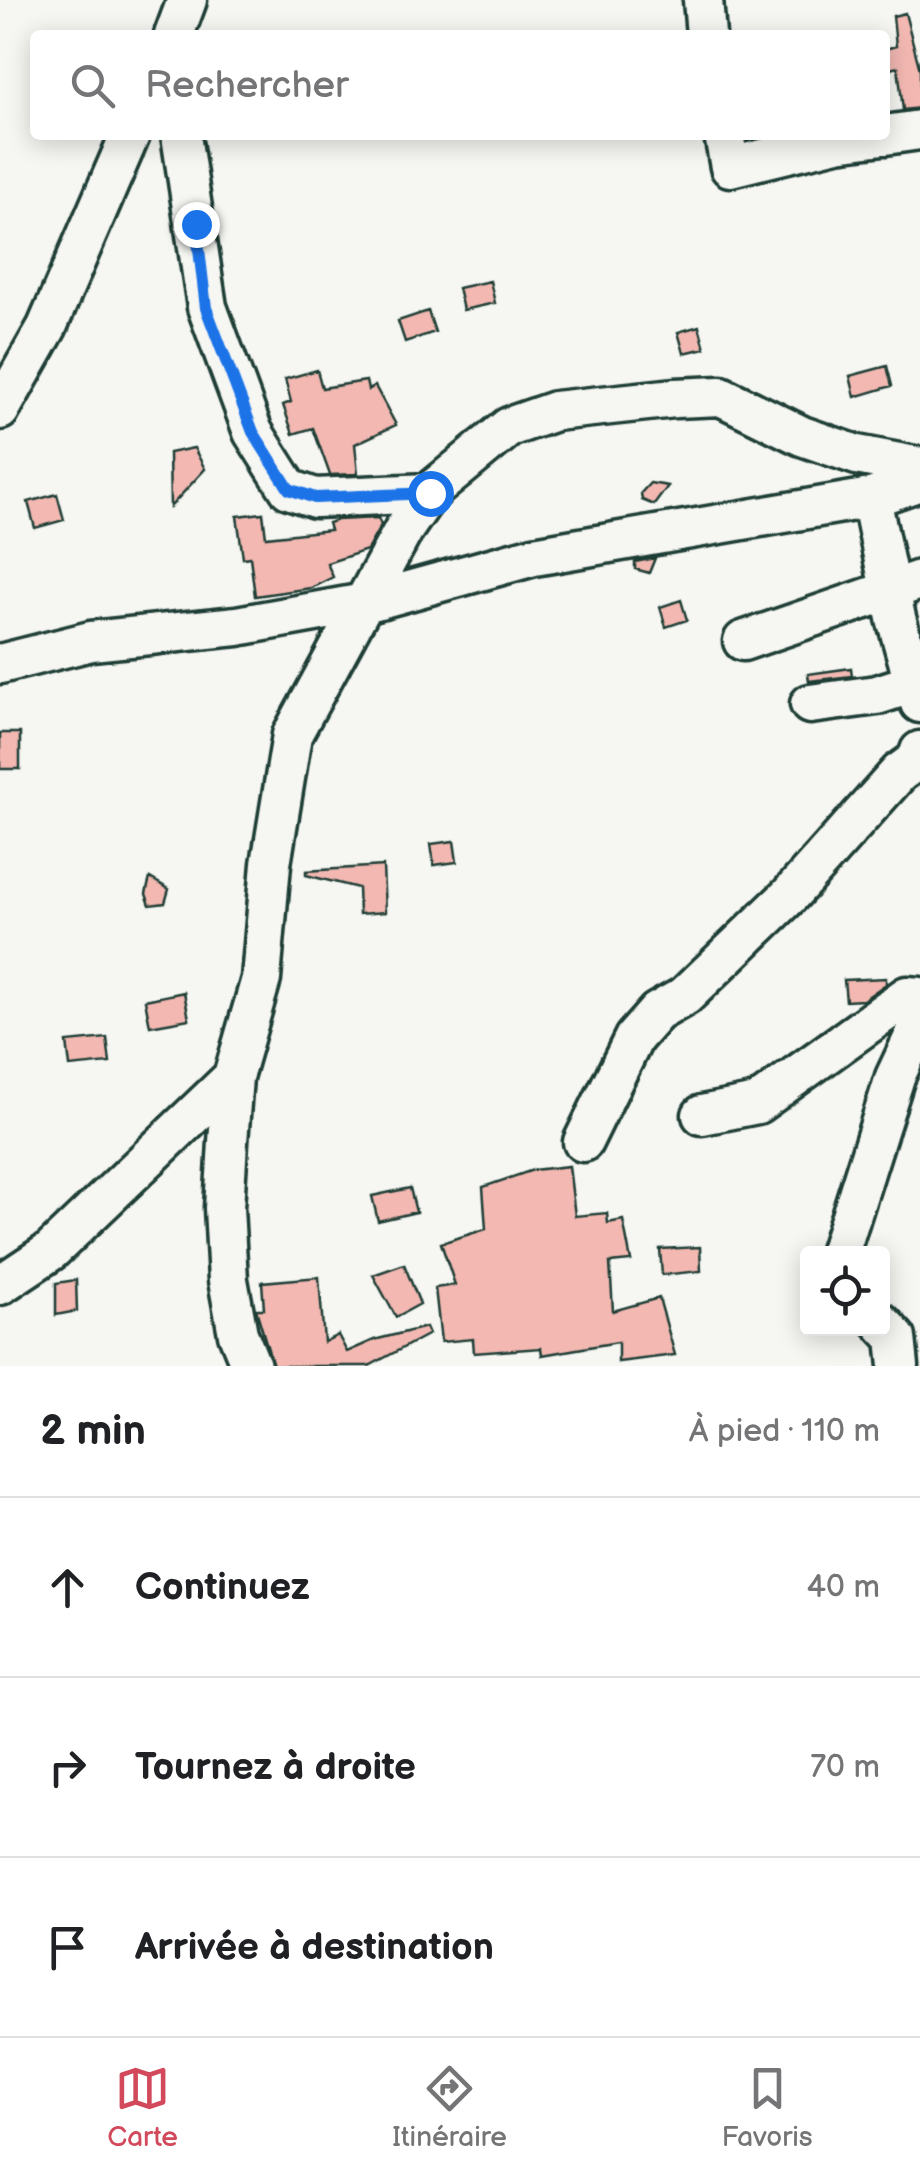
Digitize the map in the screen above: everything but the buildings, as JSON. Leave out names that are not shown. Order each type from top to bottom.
[{"type":"street","points":[[176,30],[187,0]]},
{"type":"street","points":[[704,0],[706,30]]},
{"type":"street","points":[[890,134],[920,130]]},
{"type":"street","points":[[0,410],[47,327],[128,140]]},
{"type":"street","points":[[182,140],[206,308],[253,432],[289,489],[315,498],[430,493]]},
{"type":"street","points":[[725,140],[730,168],[837,140]]},
{"type":"street","points":[[251,1366],[238,1334],[228,1280],[224,1208],[232,1077],[248,1038],[260,979],[271,864],[292,735],[404,529],[430,493],[508,427],[554,411],[675,398],[721,396],[802,436],[857,455],[920,467]]},
{"type":"street","points":[[0,664],[90,642],[237,626],[365,603],[534,556],[871,498],[920,481]]},
{"type":"street","points":[[810,704],[918,690],[904,584],[871,498]]},
{"type":"street","points":[[743,641],[904,584]]},
{"type":"street","points":[[583,1142],[618,1067],[657,1012],[684,996],[789,896],[899,773],[917,760],[920,750]]},
{"type":"street","points":[[702,1115],[756,1104],[907,996],[920,997]]},
{"type":"street","points":[[842,1246],[895,1077],[920,1024]]},
{"type":"street","points":[[0,1285],[50,1251],[232,1077]]},
{"type":"street","points":[[890,1332],[896,1338],[899,1366]]},
{"type":"route","points":[[196,224],[206,308],[253,432],[289,489],[315,498],[430,493]]}]
